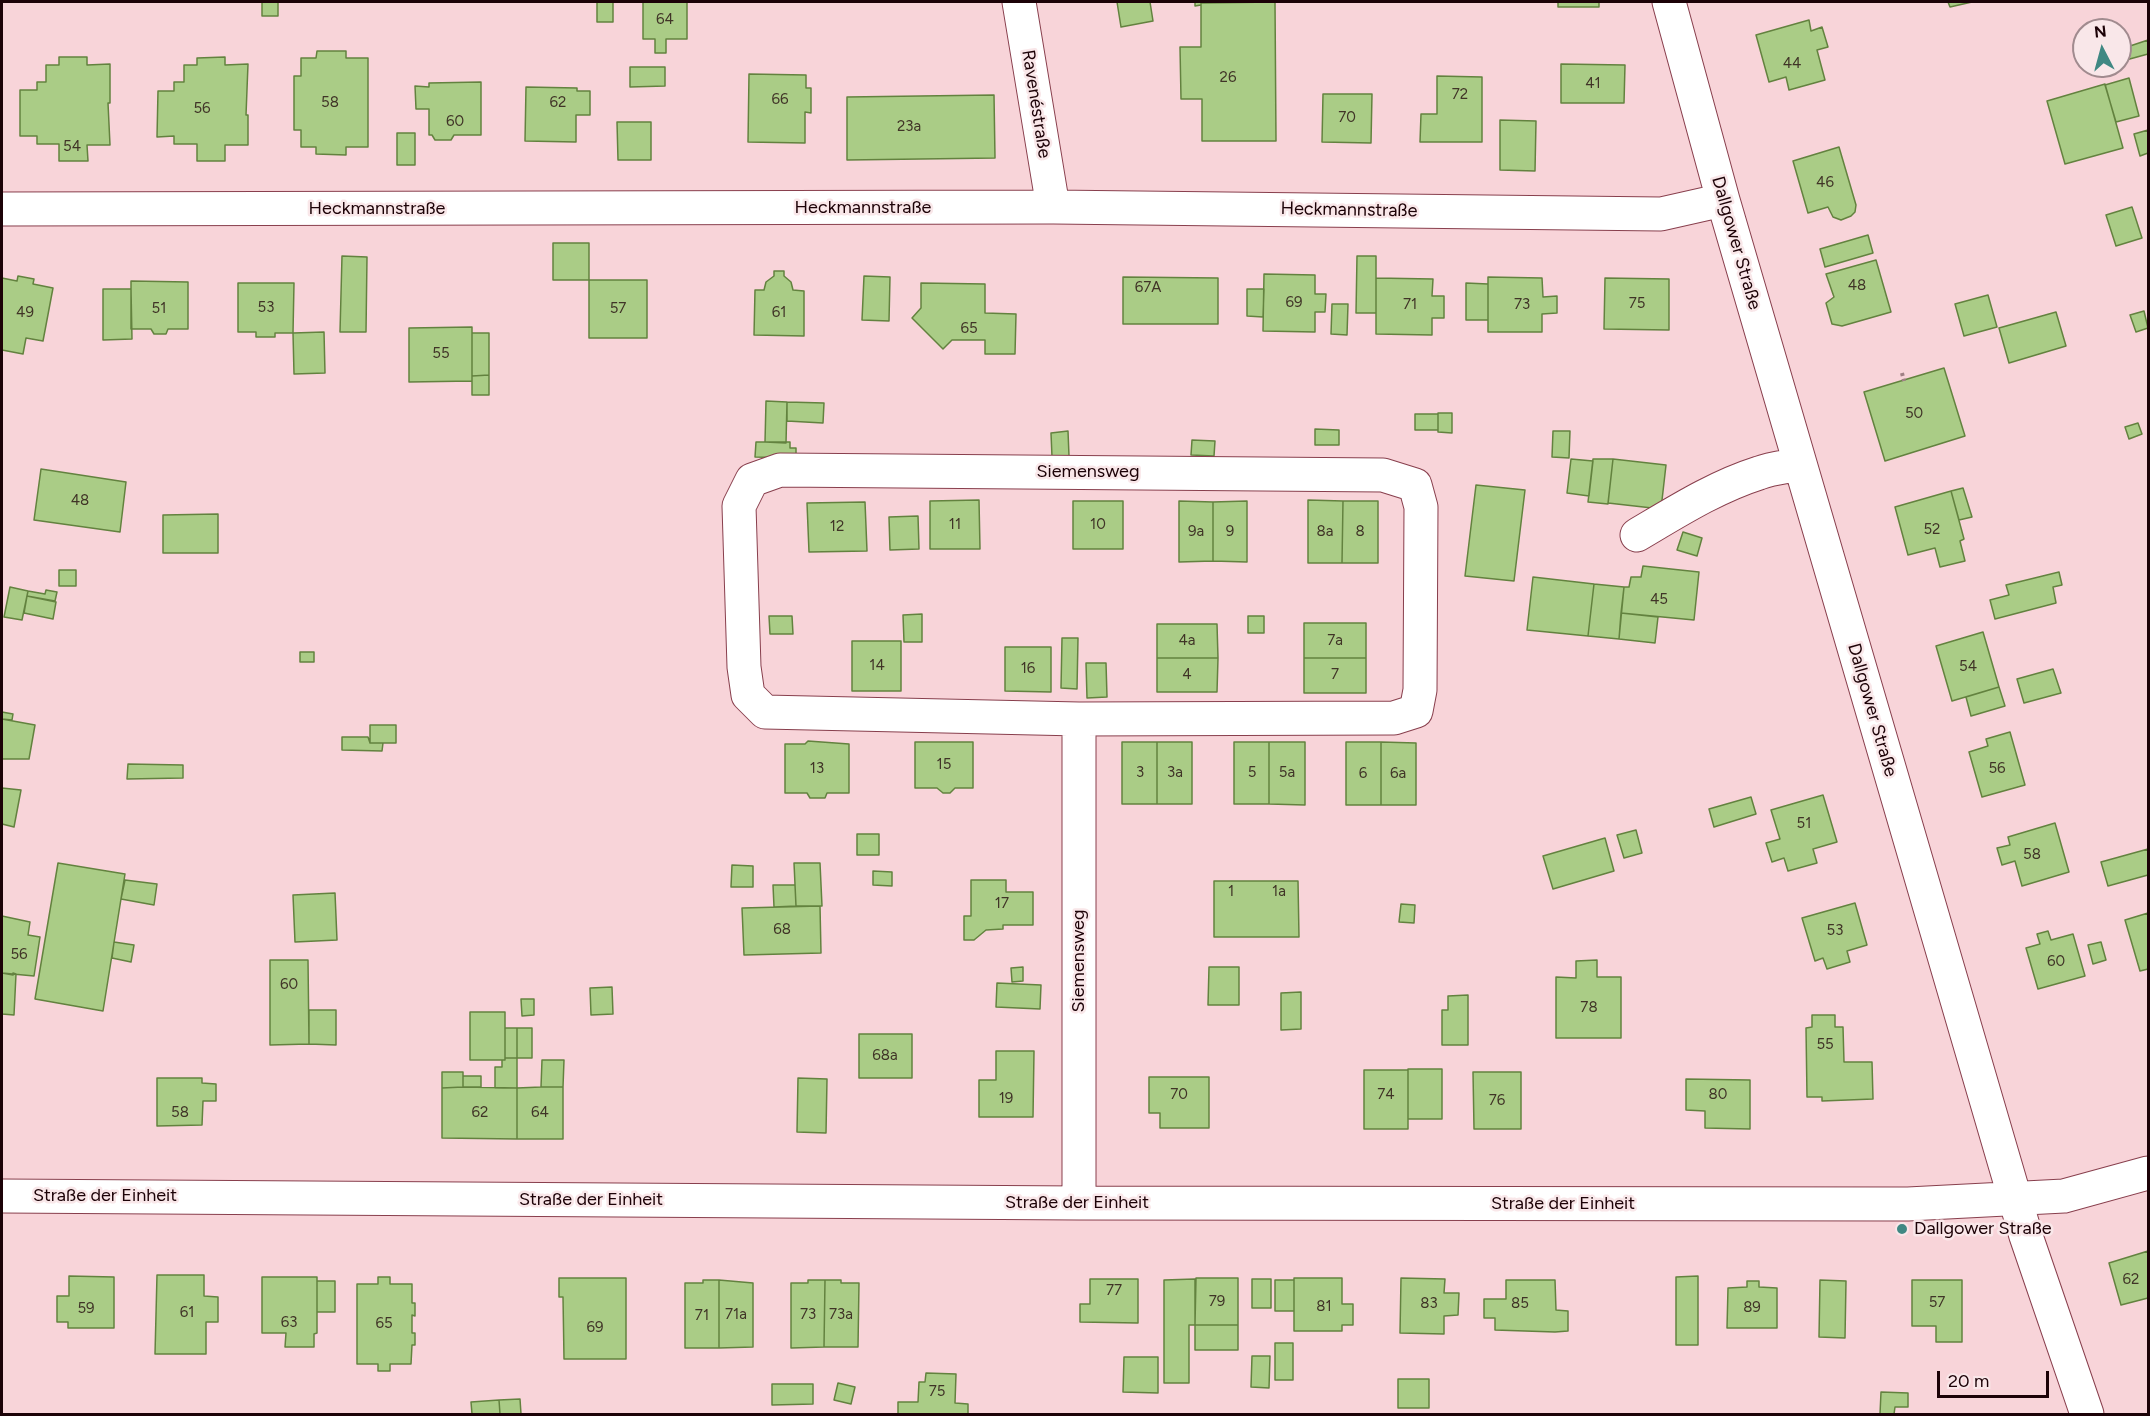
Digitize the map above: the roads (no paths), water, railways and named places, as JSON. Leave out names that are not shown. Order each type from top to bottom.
[{"type":"street","name":"Ravenéstraße","points":[[1019,2],[1053,207]]},
{"type":"street","name":"Dallgower Straße","points":[[1670,2],[1723,200],[2015,1200],[2086,1414]]},
{"type":"street","name":"Heckmannstraße","points":[[2,209],[1053,207],[1661,214],[1723,200]]},
{"type":"street","points":[[1637,535],[1727,485],[1761,472],[1800,464]]},
{"type":"street","name":"Siemensweg","points":[[780,470],[1383,475],[1415,485],[1421,507],[1420,690],[1416,711],[1394,718],[1079,719],[765,712],[748,694],[744,667],[739,506],[752,480],[780,470]]},
{"type":"street","name":"Siemensweg","points":[[1079,719],[1079,1203]]},
{"type":"street","name":"Straße der Einheit","points":[[2,1196],[1079,1203],[1908,1204],[2064,1196],[2148,1173]]},
{"type":"place","name":"Dallgower Straße","points":[[1902,1229]]}]
